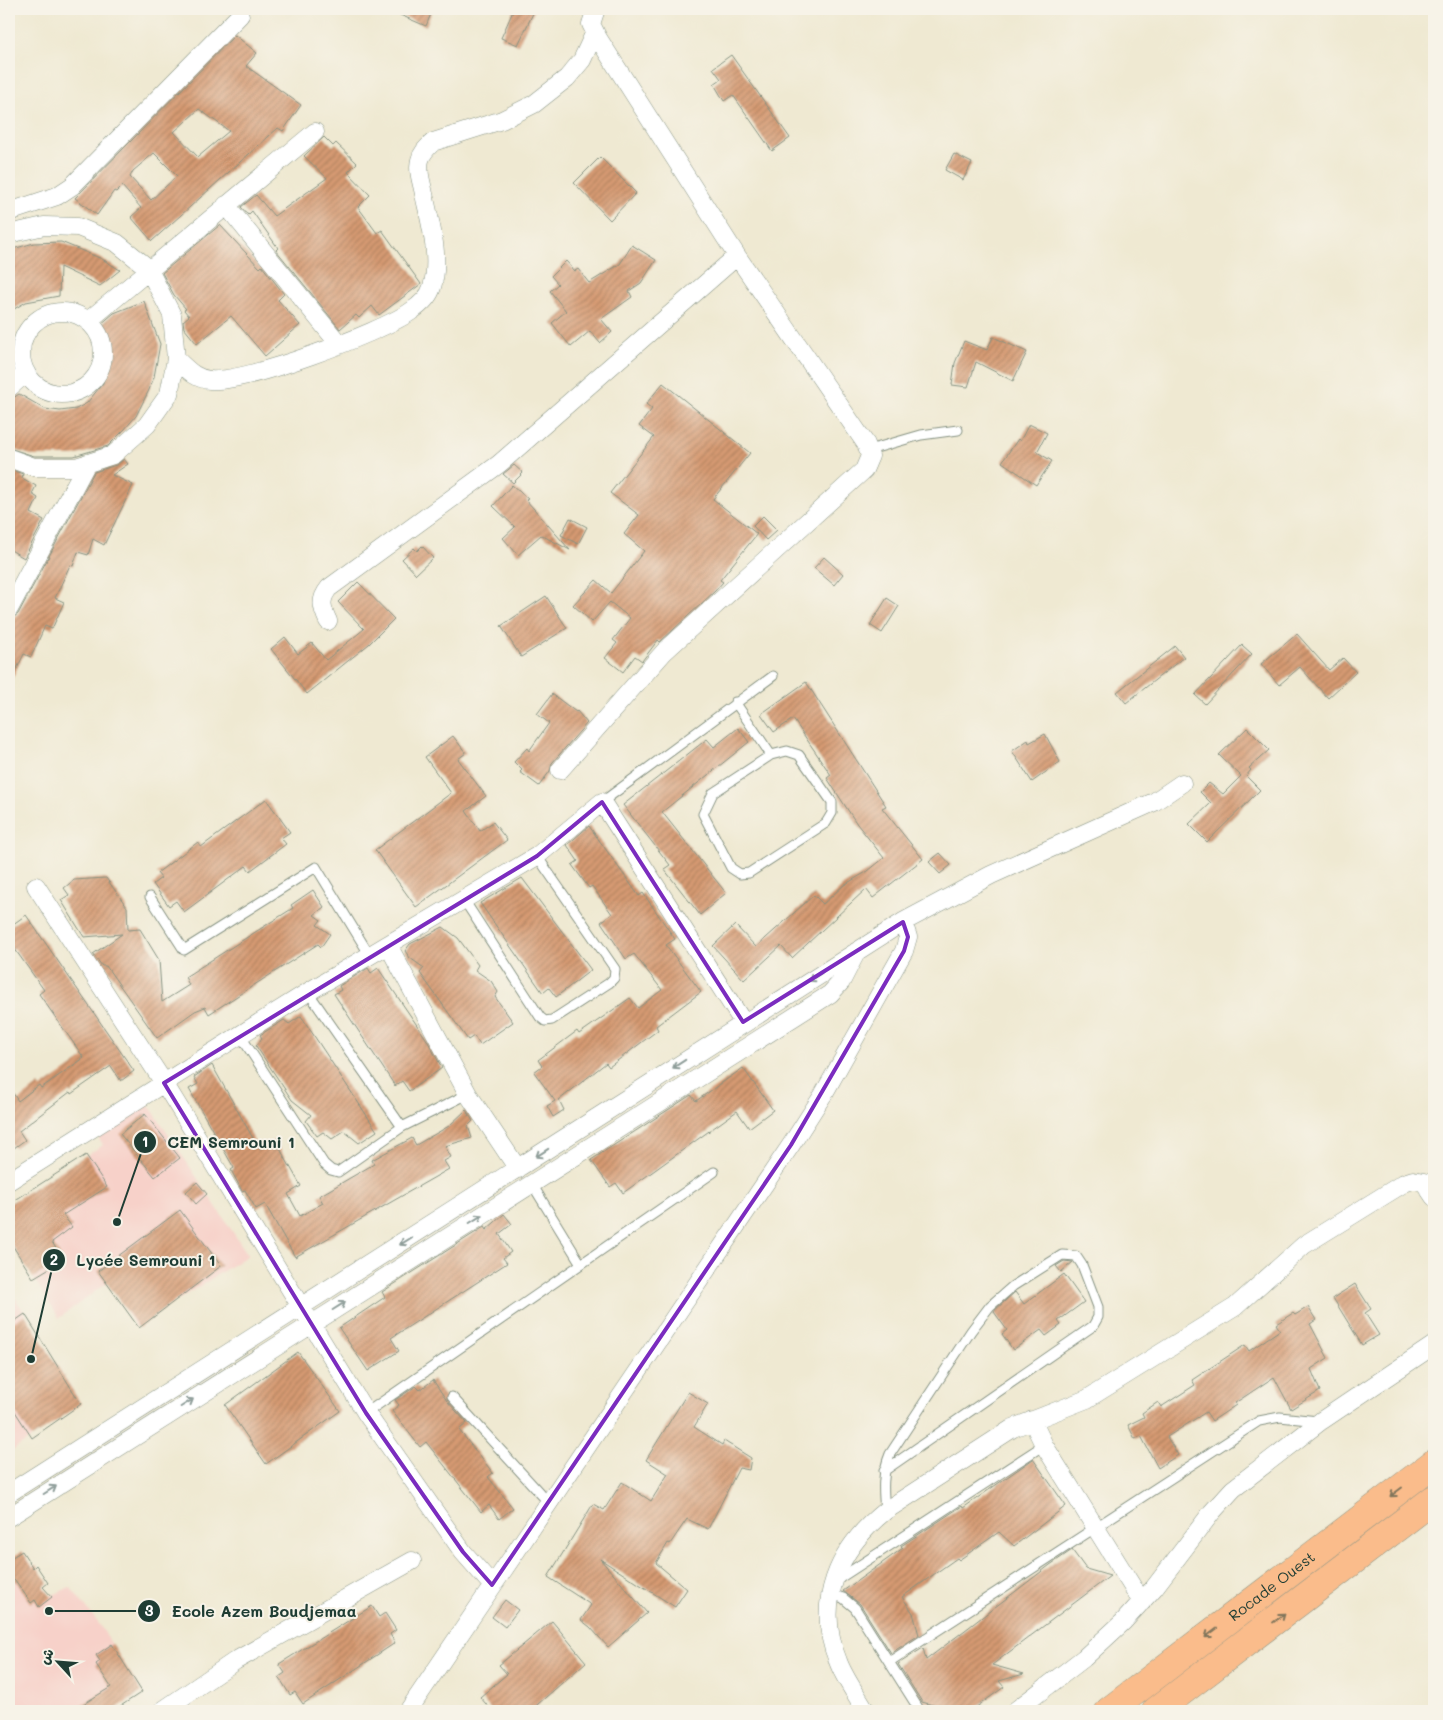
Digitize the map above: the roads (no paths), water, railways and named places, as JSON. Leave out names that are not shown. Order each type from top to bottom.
[{"type":"highway","name":"Rocade Ouest","points":[[1108,1711],[1434,1462]]},
{"type":"highway","name":"Rocade Ouest","points":[[1156,1711],[1434,1499]]},
{"type":"street","points":[[560,770],[664,652],[864,470],[868,463],[869,450],[737,256],[595,32],[591,24],[596,9]]},
{"type":"street","points":[[9,212],[57,196],[72,186],[240,15]]},
{"type":"street","points":[[176,359],[197,378],[228,380],[259,372],[339,344],[376,330],[410,313],[425,300],[432,288],[435,270],[432,234],[419,172],[419,161],[424,150],[433,142],[502,120],[534,104],[566,78],[582,60],[595,32]]},
{"type":"street","points":[[88,320],[148,268],[315,132]]},
{"type":"street","points":[[44,226],[57,196]]},
{"type":"street","points":[[226,205],[339,344]]},
{"type":"street","points":[[9,234],[44,226],[78,227],[117,243],[148,268],[172,315],[176,359],[169,394],[148,425],[113,455],[76,467],[34,467],[9,458]]},
{"type":"street","points":[[328,621],[322,606],[324,594],[329,588],[499,464],[737,256]]},
{"type":"street","points":[[61,311],[71,312],[88,320],[99,334],[103,352],[99,370],[88,384],[73,392],[55,393],[38,387],[26,373],[22,364],[21,346],[28,328],[43,316],[61,311]]},
{"type":"street","points":[[9,388],[26,373]]},
{"type":"street","points":[[9,609],[87,463]]},
{"type":"street","points":[[9,1493],[902,922],[991,875],[1154,802],[1182,783]]},
{"type":"street","points":[[9,1181],[369,954],[388,945],[537,856],[602,802],[743,1022]]},
{"type":"street","points":[[36,886],[164,1083],[310,1325],[366,1413],[462,1552],[492,1585]]},
{"type":"street","points":[[408,1711],[823,1095],[904,951],[908,937],[902,922]]},
{"type":"street","points":[[388,945],[468,1094],[518,1169]]},
{"type":"street","points":[[9,1516],[830,994],[841,982],[857,951]]},
{"type":"street","points":[[866,1711],[838,1662],[833,1646],[829,1614],[832,1588],[846,1552],[854,1539],[884,1511],[1013,1428],[1087,1399],[1235,1307],[1304,1246],[1408,1181],[1424,1182],[1434,1197]]},
{"type":"street","points":[[1015,1711],[1084,1658],[1142,1602],[1232,1489],[1321,1421],[1434,1345]]},
{"type":"street","points":[[1032,1420],[1044,1445],[1142,1602]]},
{"type":"street","points":[[162,1711],[235,1661],[412,1561]]},
{"type":"lane","points":[[869,450],[921,435],[958,430]]},
{"type":"lane","points":[[602,802],[735,702],[773,676]]},
{"type":"lane","points":[[735,702],[771,755]]},
{"type":"lane","points":[[787,751],[799,755],[832,802],[832,813],[826,823],[749,873],[740,874],[732,868],[703,814],[713,793],[771,755],[787,751]]},
{"type":"lane","points":[[464,900],[540,1018],[545,1021],[552,1020],[609,983],[614,978],[615,968],[537,856]]},
{"type":"lane","points":[[150,897],[184,950],[316,867],[369,954]]},
{"type":"lane","points":[[308,992],[402,1127]]},
{"type":"lane","points":[[240,1035],[324,1164],[331,1170],[338,1172],[402,1127],[468,1094]]},
{"type":"lane","points":[[366,1413],[714,1172]]},
{"type":"lane","points":[[532,1184],[581,1264]]},
{"type":"lane","points":[[884,1472],[1093,1326],[1098,1317],[1098,1307],[1082,1264],[1076,1256],[1066,1254],[1057,1257],[1013,1286],[990,1306],[971,1331],[894,1445],[884,1472],[884,1511]]},
{"type":"lane","points":[[452,1397],[548,1502]]},
{"type":"lane","points":[[889,1662],[1259,1422],[1280,1417],[1321,1421]]},
{"type":"lane","points":[[920,1711],[855,1608],[832,1588],[1044,1445]]},
{"type":"place","name":"CEM Semrouni 1","points":[[117,1222]]},
{"type":"place","name":"Lycée Semrouni 1","points":[[31,1359]]},
{"type":"place","name":"Ecole Azem Boudjemaa","points":[[49,1611]]}]
